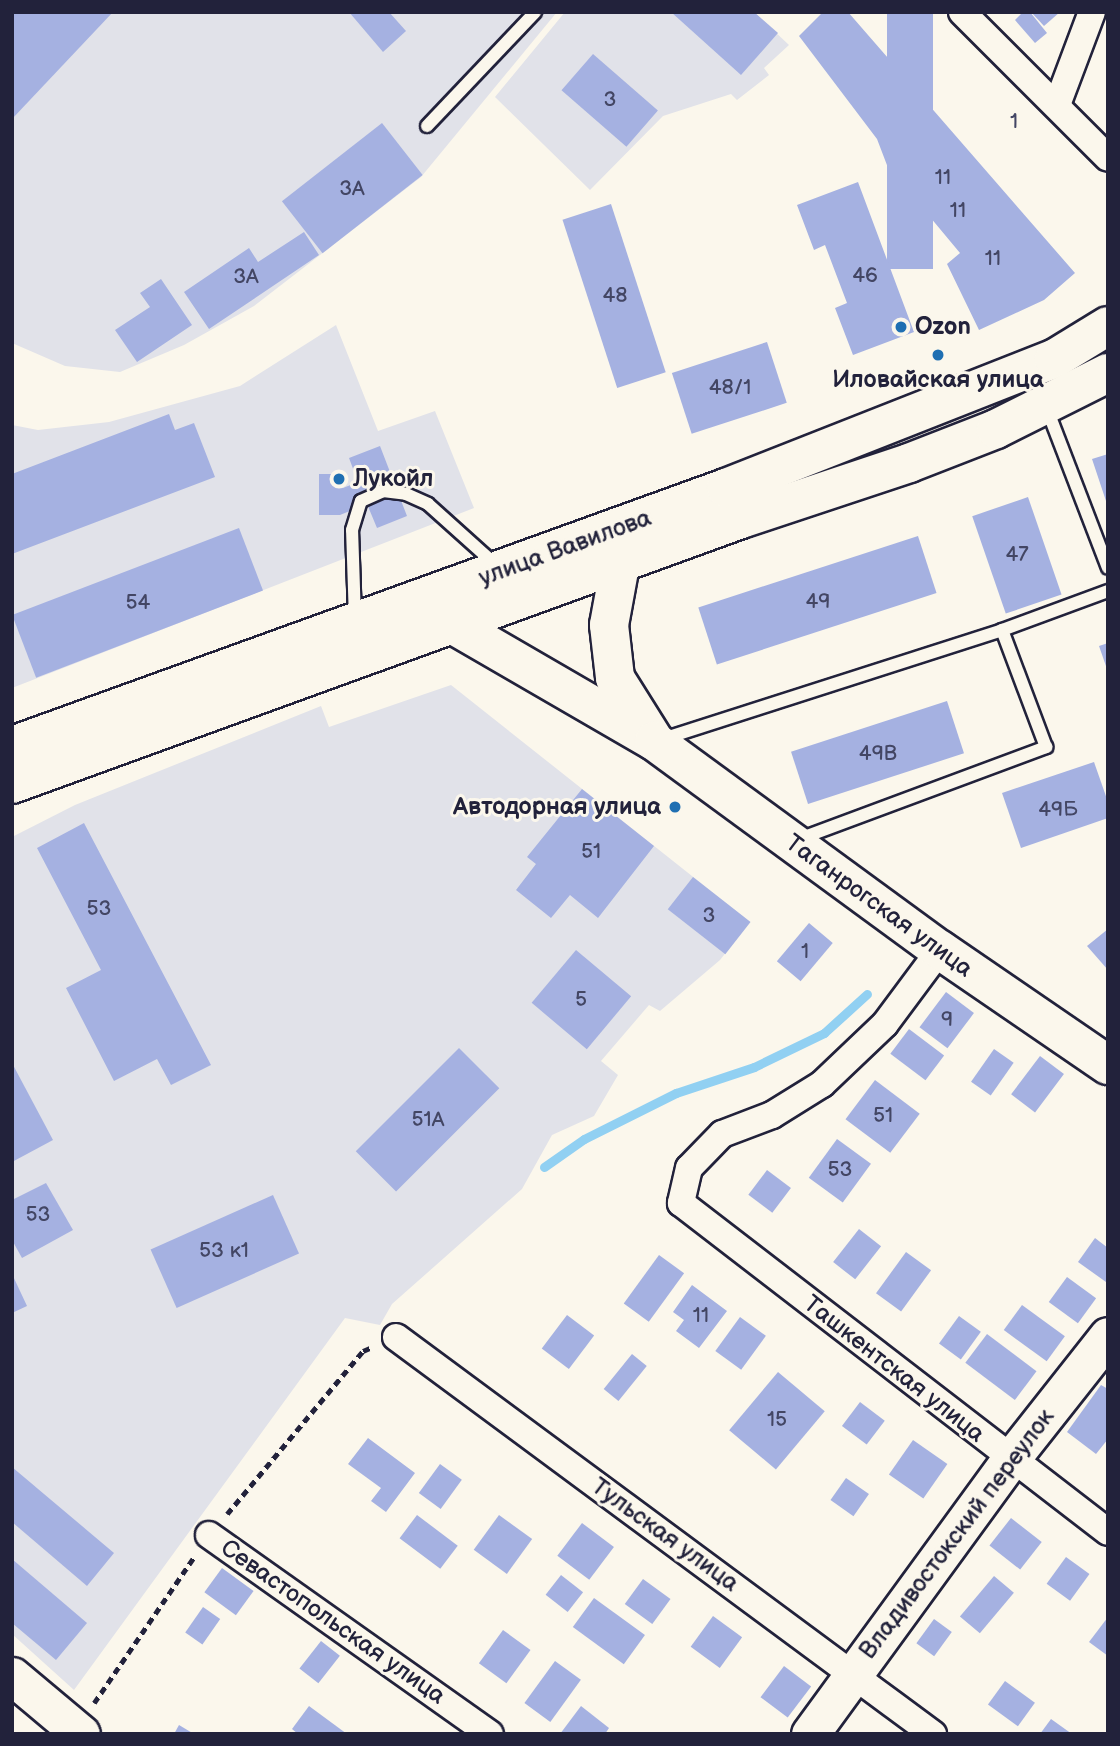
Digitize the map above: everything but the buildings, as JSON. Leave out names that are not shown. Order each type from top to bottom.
[{"type":"main road","name":"улица Вавилова","points":[[12,747],[650,517],[1054,359],[1108,326]]},
{"type":"main road","name":"улица Вавилова","points":[[12,784],[452,624],[909,463],[1046,405],[1108,373]]},
{"type":"main road","name":"Таганрогская улица","points":[[650,517],[620,565],[609,625],[615,678],[654,741]]},
{"type":"main road","name":"Таганрогская улица","points":[[452,624],[654,741],[940,950],[1108,1065]]},
{"type":"street","points":[[962,12],[1108,158]]},
{"type":"street","points":[[1057,105],[1092,12]]},
{"type":"street","name":"Ташкентская улица","points":[[940,950],[885,1024],[822,1084],[772,1115],[722,1134],[689,1168],[681,1203],[1010,1460],[1108,1532]]},
{"type":"street","name":"Владивостокский переулок","points":[[810,1734],[1010,1460],[1108,1336]]},
{"type":"street","name":"Тульская улица","points":[[397,1337],[933,1734]]},
{"type":"street","name":"Севастопольская улица","points":[[209,1535],[490,1734]]},
{"type":"street","points":[[12,1676],[77,1732]]},
{"type":"lane","points":[[427,126],[536,12]]},
{"type":"lane","points":[[1046,405],[1108,568]]},
{"type":"lane","points":[[355,624],[352,530],[361,502],[383,491],[406,494],[428,504],[502,571]]},
{"type":"lane","points":[[654,741],[1002,630],[1108,591]]},
{"type":"lane","points":[[790,842],[1046,747],[1002,630]]},
{"type":"shaded area","points":[[12,12],[557,12],[421,177],[254,306],[184,345],[120,372],[65,366],[12,343]]},
{"type":"shaded area","points":[[565,12],[754,12],[789,45],[764,68],[769,75],[737,100],[731,94],[663,116],[590,190],[495,97]]},
{"type":"shaded area","points":[[336,325],[378,431],[435,411],[474,508],[12,688],[12,425],[38,430],[109,422],[240,386]]},
{"type":"shaded area","points":[[451,685],[750,922],[720,960],[660,1011],[649,1005],[601,1061],[618,1075],[594,1116],[552,1135],[522,1189],[392,1304],[380,1325],[345,1318],[74,1690],[12,1634],[12,837],[75,805],[321,706],[329,727]]},
{"type":"waterway","points":[[544,1167],[584,1139],[676,1093],[754,1067],[824,1033],[867,994]]},
{"type":"place","name":"Ozon","points":[[901,327]]},
{"type":"place","name":"Иловайская улица","points":[[938,355]]},
{"type":"place","name":"Лукойл","points":[[339,479]]},
{"type":"place","name":"Автодорная улица","points":[[675,807]]}]
